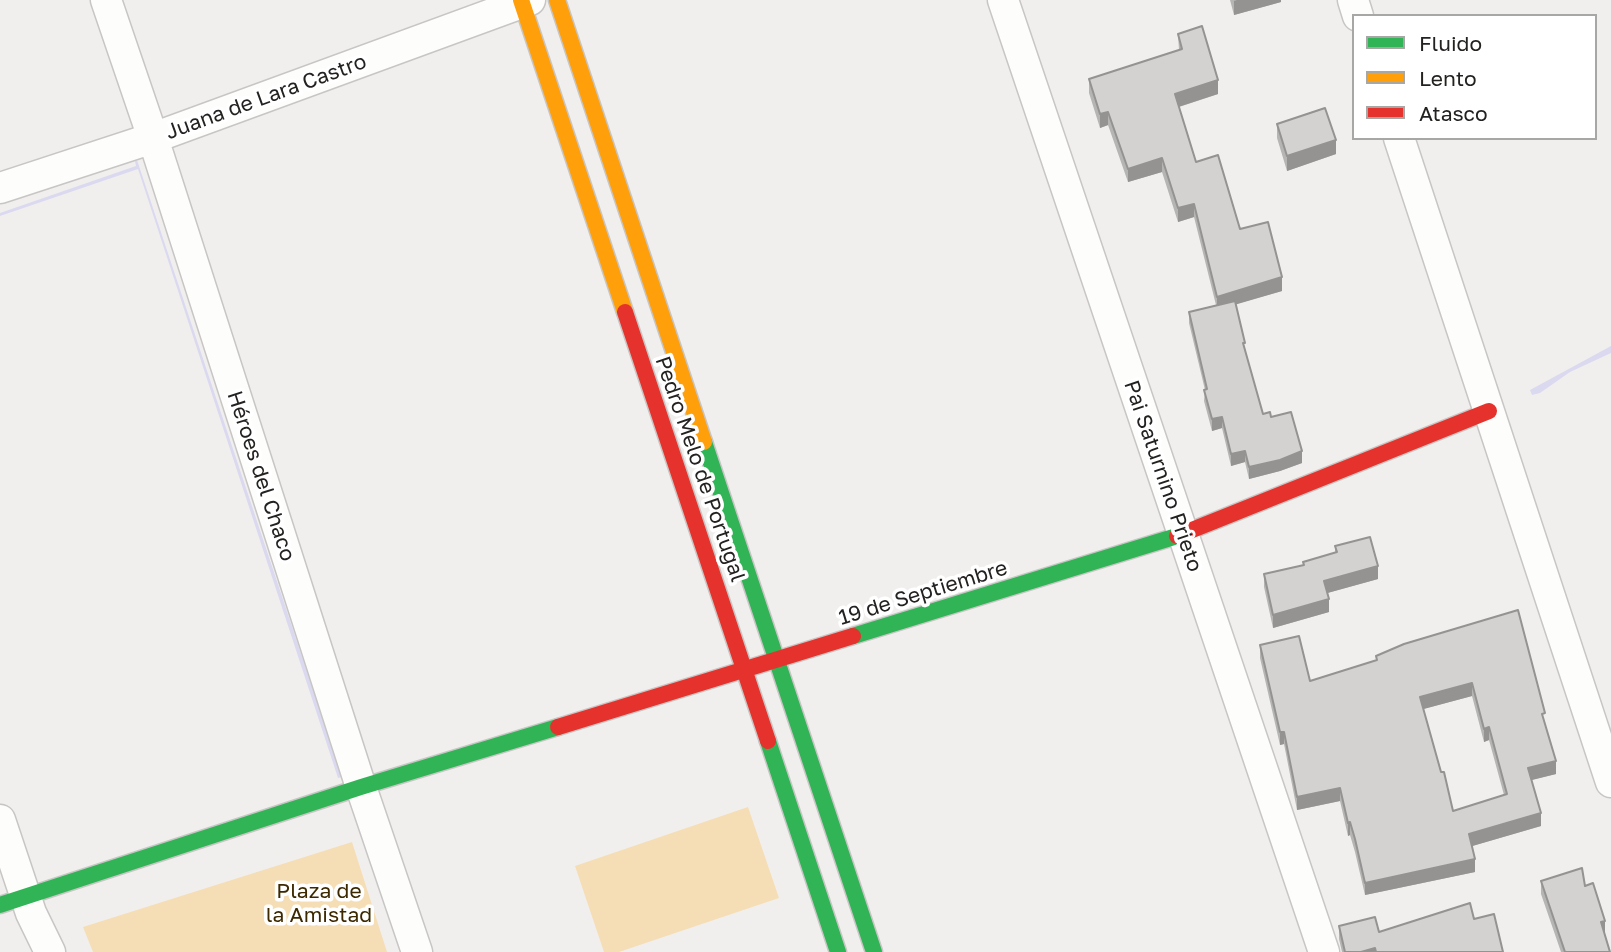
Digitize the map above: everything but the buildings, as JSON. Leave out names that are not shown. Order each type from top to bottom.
[{"type":"street","name":"Héroes del Chaco","points":[[106,0],[153,138],[360,787],[417,952]]},
{"type":"street","name":"Pedro Melo de Portugal","points":[[557,0],[778,659],[873,952]]},
{"type":"street","name":"Pai Saturnino Prieto","points":[[1003,0],[1324,952]]},
{"type":"street","name":"Juana de Lara Castro","points":[[0,188],[153,138],[525,1]]},
{"type":"street","name":"Pedro Melo de Portugal","points":[[525,1],[838,952]]},
{"type":"street","points":[[1400,140],[1611,782]]},
{"type":"street","name":"19 de Septiembre","points":[[13,901],[360,787],[1183,534],[1489,411]]},
{"type":"street","points":[[0,820],[13,901],[31,913],[50,952]]},
{"type":"green space","points":[[748,807],[779,898],[619,952],[604,952],[575,866]]},
{"type":"green space","name":"Plaza de la Amistad","points":[[352,842],[387,952],[93,952],[83,927]]},
{"type":"water","points":[[137,160],[342,777],[338,778],[138,169],[0,216],[0,213],[136,166]]},
{"type":"water","points":[[1611,346],[1611,353],[1570,372],[1540,393],[1532,395],[1530,390]]},
{"type":"traffic: fast","points":[[704,442],[874,952]]},
{"type":"traffic: fast","points":[[853,636],[1177,536]]},
{"type":"traffic: fast","points":[[0,905],[361,787],[558,727]]},
{"type":"traffic: fast","points":[[768,741],[838,952]]},
{"type":"traffic: slow","points":[[521,0],[625,312]]},
{"type":"traffic: slow","points":[[557,0],[704,442]]},
{"type":"traffic: jam","points":[[625,312],[768,741]]},
{"type":"traffic: jam","points":[[1177,536],[1489,411]]},
{"type":"traffic: jam","points":[[558,727],[853,636]]}]
